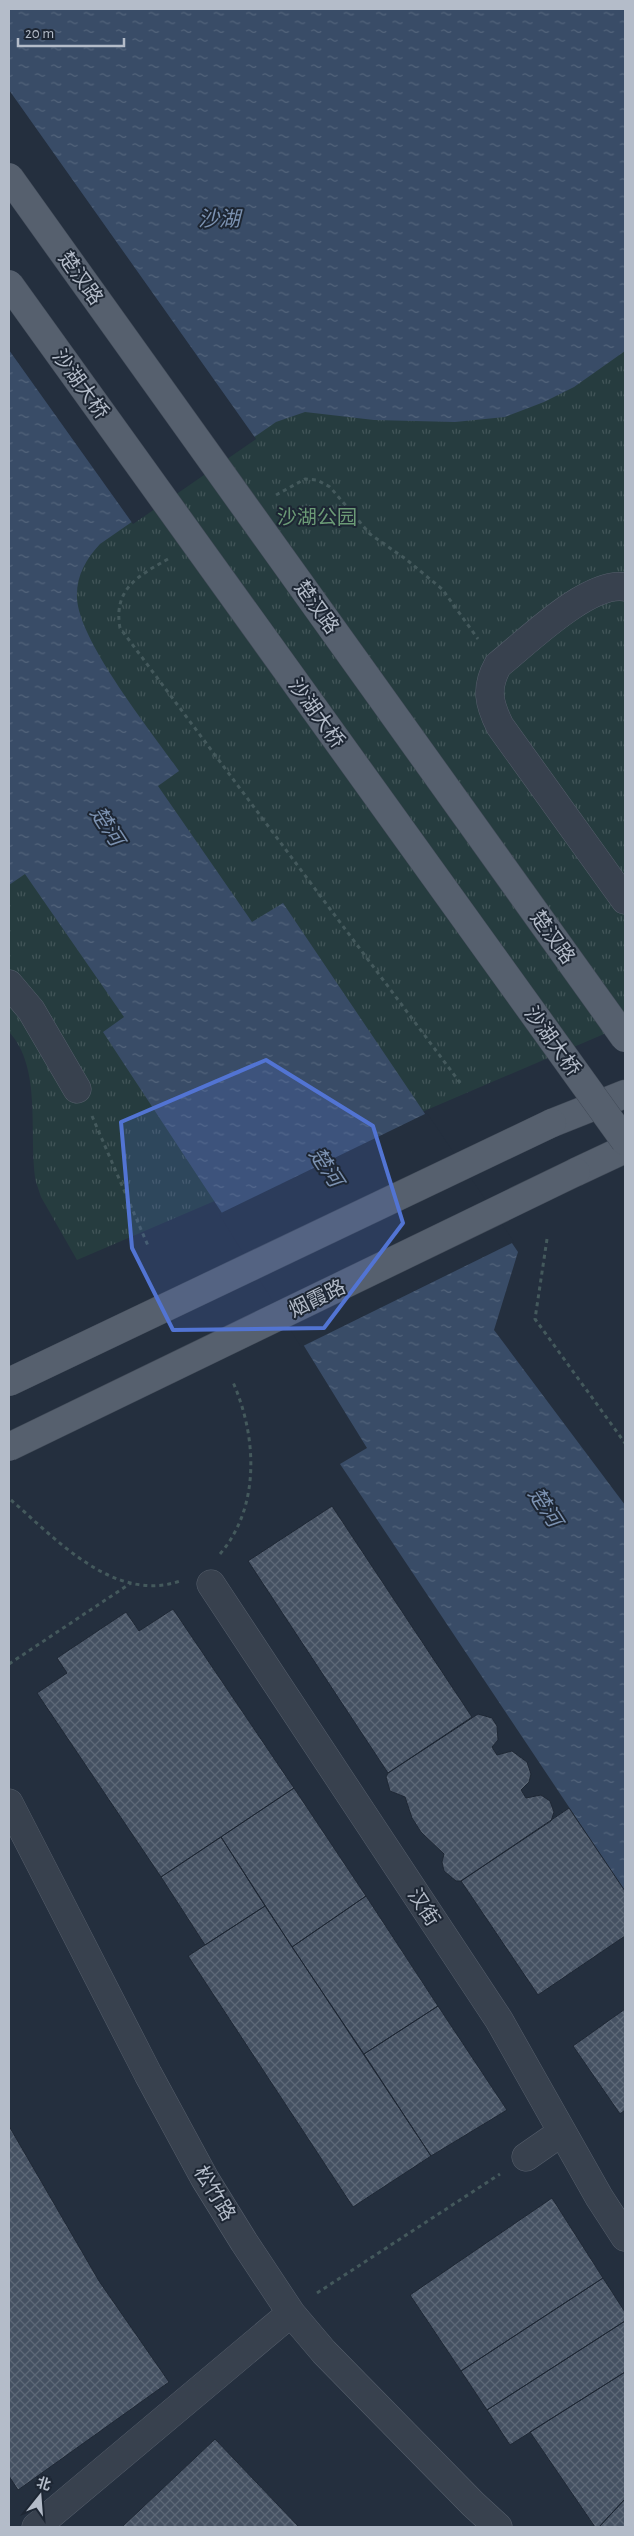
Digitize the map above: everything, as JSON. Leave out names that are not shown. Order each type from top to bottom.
[{"type":"main road","name":"楚汉路","points":[[9,177],[625,1038]]},
{"type":"main road","name":"沙湖大桥","points":[[9,284],[625,1141]]},
{"type":"main road","points":[[9,1382],[552,1123],[625,1094]]},
{"type":"main road","name":"烟霞路","points":[[9,1447],[625,1149]]},
{"type":"street","points":[[625,587],[608,587],[579,601],[498,665],[492,675],[488,694],[500,726],[625,900]]},
{"type":"street","points":[[9,984],[32,1010],[77,1089]]},
{"type":"street","name":"汉街","points":[[199,1581],[498,2020],[599,2197],[625,2237]]},
{"type":"street","name":"松竹路","points":[[9,1804],[148,2074],[205,2179],[291,2313],[324,2352],[473,2504],[498,2527]]},
{"type":"street","points":[[526,2157],[562,2132]]},
{"type":"street","points":[[36,2527],[291,2313]]},
{"type":"path","points":[[77,1089],[97,1125],[149,1248]]},
{"type":"path","points":[[546,1239],[535,1318],[625,1443]]},
{"type":"path","points":[[218,1557],[229,1543],[246,1505],[251,1469],[246,1416],[232,1380]]},
{"type":"path","points":[[11,1500],[88,1564],[117,1579],[131,1583],[162,1584],[199,1581]]},
{"type":"path","points":[[9,1664],[131,1583]]},
{"type":"path","points":[[291,2313],[526,2157]]},
{"type":"highlighted area","points":[[266,1060],[373,1126],[403,1223],[324,1328],[173,1330],[132,1248],[121,1122]]},
{"type":"green space","name":"沙湖公园","points":[[9,9],[625,9],[625,1025],[77,1260],[41,1197],[36,1182],[30,1083],[20,1047],[9,1032]]},
{"type":"water","points":[[9,9],[625,9],[625,351],[574,387],[544,402],[505,417],[455,422],[374,420],[305,412],[276,422],[100,544],[90,556],[80,575],[77,598],[81,616],[103,662],[135,711],[179,771],[158,786],[252,922],[283,903],[518,1252],[494,1330],[625,1505],[625,1891],[340,1464],[367,1448],[222,1213],[103,1032],[124,1017],[25,874],[9,885]]},
{"type":"pier","points":[[9,90],[256,439],[133,524],[9,350]]},
{"type":"pier","points":[[427,1113],[514,1242],[301,1347],[219,1214]]},
{"type":"building","points":[[332,1506],[472,1717],[388,1773],[248,1561]]},
{"type":"building","points":[[173,1609],[294,1788],[161,1877],[37,1693],[67,1673],[57,1658],[126,1612],[139,1631]]},
{"type":"building","points":[[478,1714],[492,1718],[497,1726],[498,1740],[492,1747],[497,1755],[512,1751],[527,1762],[531,1774],[529,1782],[521,1790],[526,1798],[541,1795],[550,1801],[554,1812],[551,1821],[461,1881],[456,1881],[444,1871],[442,1862],[444,1854],[421,1832],[412,1818],[405,1797],[390,1791],[386,1777],[388,1773]]},
{"type":"building","points":[[294,1788],[366,1896],[292,1947],[221,1837]]},
{"type":"building","points":[[569,1808],[625,1891],[625,1936],[538,1995],[461,1881]]},
{"type":"building","points":[[221,1837],[265,1906],[205,1945],[161,1877]]},
{"type":"building","points":[[366,1896],[438,2006],[364,2054],[292,1947]]},
{"type":"building","points":[[265,1906],[431,2156],[353,2207],[188,1956]]},
{"type":"building","points":[[438,2006],[507,2110],[431,2156],[364,2054]]},
{"type":"building","points":[[625,2009],[625,2110],[620,2114],[573,2046]]},
{"type":"building","points":[[9,2126],[99,2281],[169,2382],[18,2490],[9,2476]]},
{"type":"building","points":[[552,2198],[603,2278],[461,2371],[410,2295]]},
{"type":"building","points":[[603,2278],[625,2312],[625,2321],[487,2410],[461,2371]]},
{"type":"building","points":[[625,2321],[625,2372],[510,2445],[487,2410]]},
{"type":"building","points":[[625,2372],[625,2499],[599,2527],[595,2527],[530,2432]]},
{"type":"building","points":[[215,2439],[299,2527],[122,2527]]},
{"type":"building","points":[[625,2499],[625,2527],[599,2527]]},
{"type":"water label","name":"沙湖","points":[[219,219]]},
{"type":"water label","name":"楚河","points":[[107,826]]},
{"type":"water label","name":"楚河","points":[[326,1167]]},
{"type":"water label","name":"楚河","points":[[545,1507]]}]
